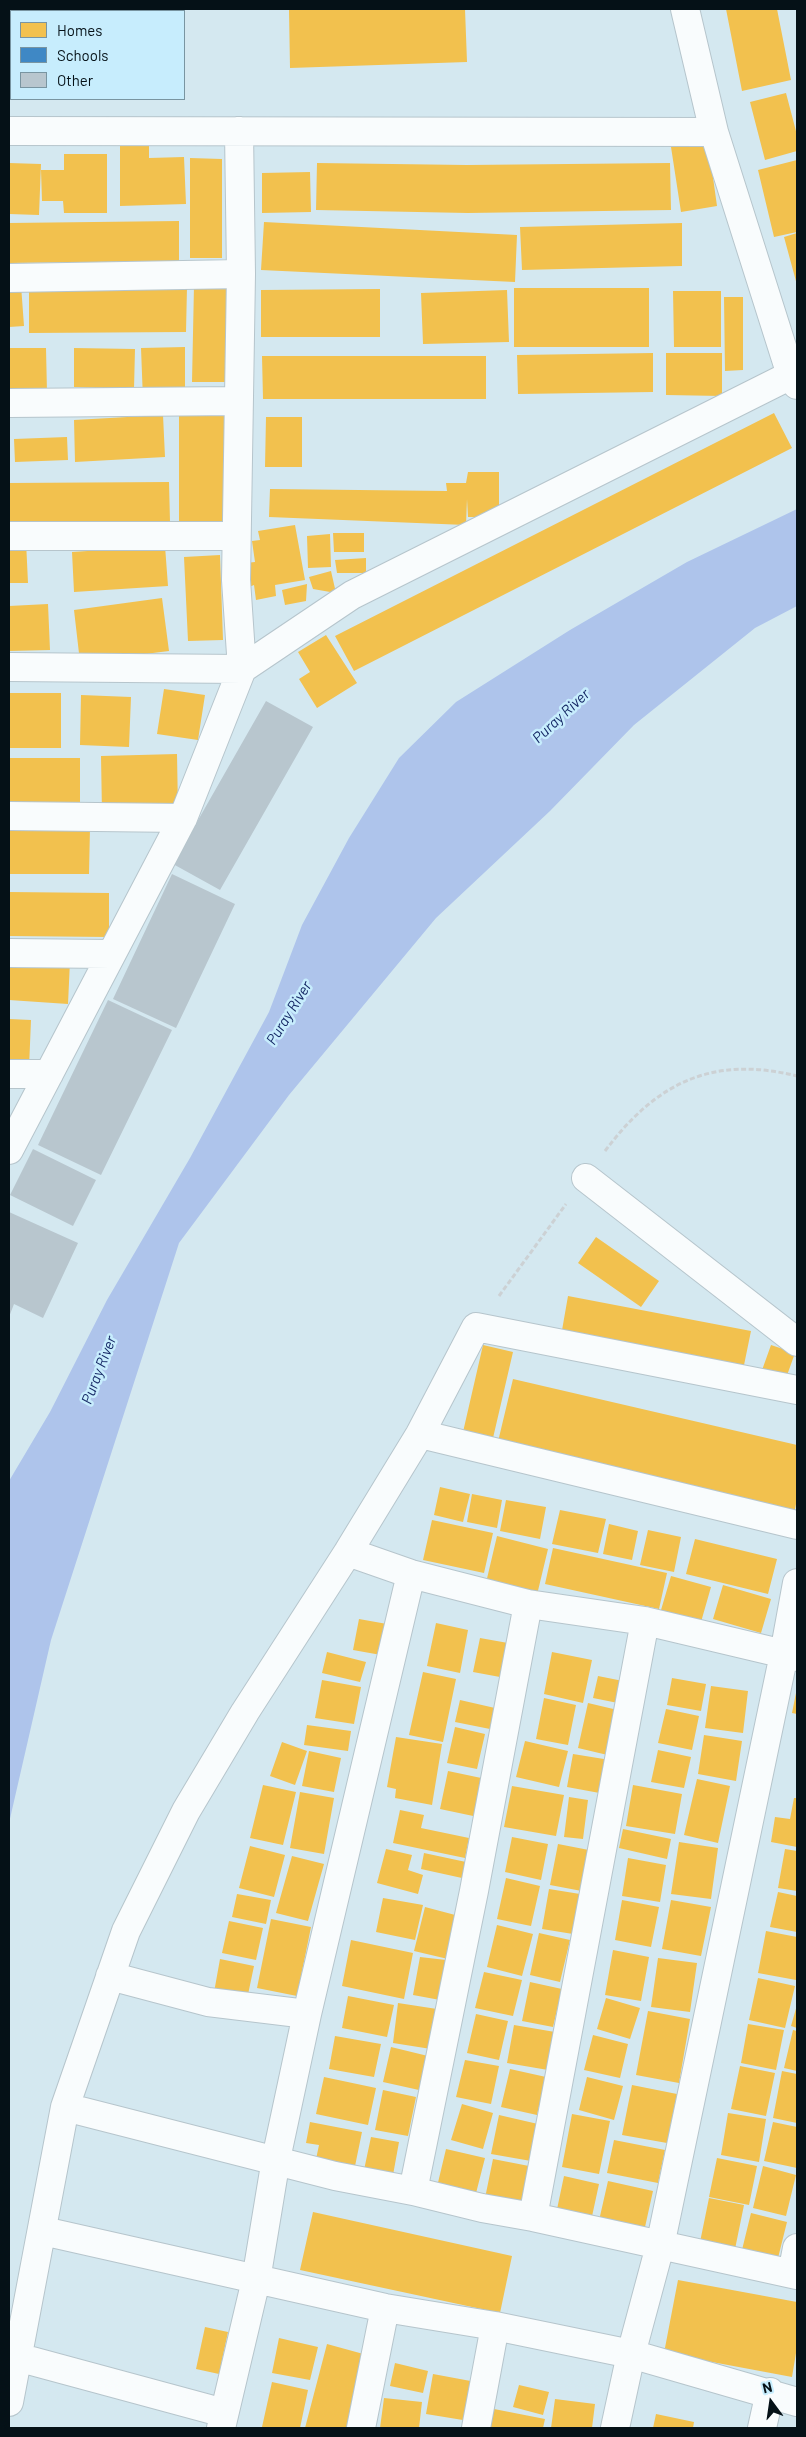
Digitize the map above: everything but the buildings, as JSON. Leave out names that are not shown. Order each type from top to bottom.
[{"type":"street","points":[[9,667],[242,669],[352,595],[794,380],[714,132],[685,9]]},
{"type":"street","points":[[9,1150],[183,818],[242,669],[236,580],[241,274],[239,130]]},
{"type":"street","points":[[9,131],[714,132]]},
{"type":"street","points":[[9,278],[241,274]]},
{"type":"street","points":[[9,403],[238,401]]},
{"type":"street","points":[[9,536],[236,536]]},
{"type":"street","points":[[9,816],[183,818]]},
{"type":"street","points":[[9,953],[112,954]]},
{"type":"street","points":[[9,1074],[48,1074]]},
{"type":"street","points":[[586,1178],[797,1342]]},
{"type":"street","points":[[9,2402],[66,2107],[126,1931],[186,1811],[245,1712],[348,1552],[420,1434],[476,1327],[797,1390]]},
{"type":"street","points":[[420,1434],[797,1525]]},
{"type":"street","points":[[348,1552],[411,1574],[528,1604],[645,1621],[791,1655]]},
{"type":"street","points":[[17,2357],[223,2421],[256,2280],[276,2159],[307,2014],[411,1574]]},
{"type":"street","points":[[615,2428],[631,2354],[660,2246],[791,1655],[797,1583]]},
{"type":"street","points":[[413,2191],[474,1891],[528,1604]]},
{"type":"street","points":[[533,2217],[645,1621]]},
{"type":"street","points":[[110,1976],[208,2002],[307,2014]]},
{"type":"street","points":[[66,2107],[276,2159],[335,2176],[413,2191],[482,2208],[533,2217],[660,2246],[795,2266]]},
{"type":"street","points":[[43,2231],[385,2308],[495,2326],[631,2354],[770,2392],[797,2402]]},
{"type":"street","points":[[361,2428],[385,2308]]},
{"type":"street","points":[[476,2428],[495,2326]]},
{"type":"street","points":[[762,2428],[770,2392]]},
{"type":"path","points":[[476,1327],[625,1125],[654,1098],[686,1079],[726,1070],[775,1070],[797,1076]]},
{"type":"water","name":"Puray River","points":[[797,509],[797,606],[755,628],[634,725],[550,811],[436,918],[289,1095],[179,1243],[51,1640],[9,1823],[9,1481],[50,1412],[107,1300],[190,1158],[269,1012],[302,925],[349,838],[399,758],[456,702],[570,630],[687,562]]}]
